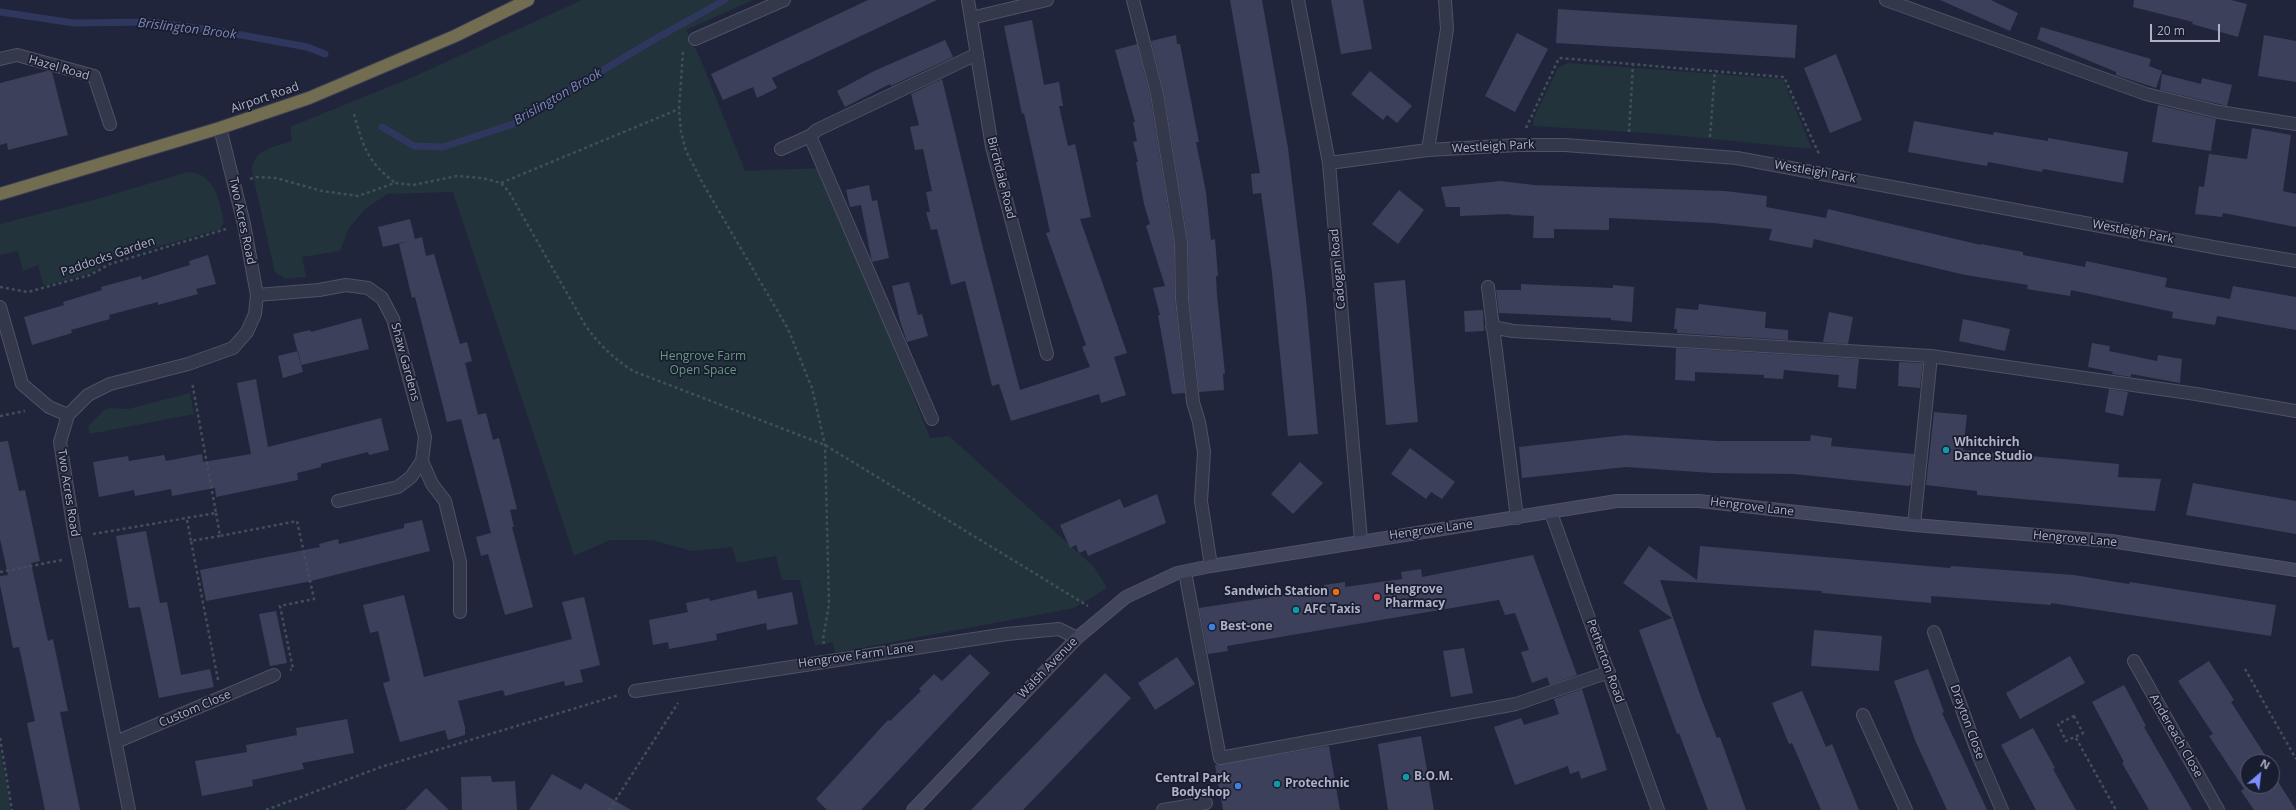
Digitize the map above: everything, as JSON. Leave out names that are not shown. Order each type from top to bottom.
[{"type":"highway","name":"Airport Road","points":[[0,194],[220,128],[309,98],[455,36],[528,0]]},
{"type":"street","points":[[695,39],[784,0]]},
{"type":"street","name":"Birchdale Road","points":[[968,0],[992,147],[1047,354]]},
{"type":"street","points":[[971,18],[1047,0]]},
{"type":"street","points":[[1133,0],[1157,94],[1181,243],[1182,299],[1193,402],[1199,422],[1204,452],[1201,501],[1211,566]]},
{"type":"street","name":"Cadogan Road","points":[[1298,0],[1329,163],[1362,540]]},
{"type":"street","points":[[1428,150],[1447,29],[1445,0]]},
{"type":"street","points":[[1886,0],[2146,94],[2220,112],[2296,124]]},
{"type":"street","points":[[781,149],[810,136],[817,130],[977,54]]},
{"type":"street","name":"Hazel Road","points":[[0,58],[17,55],[94,76],[110,124]]},
{"type":"street","name":"Two Acres Road","points":[[129,810],[75,537],[60,442],[68,415],[88,395],[110,384],[188,364],[233,348],[247,332],[255,314],[257,295],[244,224],[220,128]]},
{"type":"street","points":[[810,136],[932,419]]},
{"type":"street","name":"Westleigh Park","points":[[1329,163],[1428,150],[1518,145],[1565,145],[1737,158],[2218,248],[2296,261]]},
{"type":"street","name":"Shaw Gardens","points":[[257,295],[305,292],[346,285],[368,288],[382,298],[393,319],[424,437],[422,461],[432,484],[445,501],[460,562],[460,612]]},
{"type":"street","points":[[1488,287],[1517,518]]},
{"type":"street","points":[[0,307],[22,384],[49,407],[68,415]]},
{"type":"street","points":[[1492,327],[1513,331],[1931,356],[2188,392],[2296,411]]},
{"type":"street","points":[[1914,525],[1931,356]]},
{"type":"street","points":[[338,501],[398,487],[412,476],[422,461]]},
{"type":"street","name":"Hengrove Lane","points":[[1211,566],[1362,540],[1551,513],[1617,501],[1699,501],[1914,525],[2111,541],[2296,570]]},
{"type":"street","name":"Petherton Road","points":[[1551,513],[1658,810]]},
{"type":"street","name":"Walsh Avenue","points":[[912,810],[1077,638],[1126,596],[1185,572],[1211,566]]},
{"type":"street","points":[[1185,572],[1220,758],[1516,704],[1608,672]]},
{"type":"street","name":"Hengrove Farm Lane","points":[[634,691],[828,660],[1015,633],[1060,629],[1077,638]]},
{"type":"street","name":"Drayton Close","points":[[1934,632],[1980,759],[2002,810]]},
{"type":"street","name":"Andereach Close","points":[[2134,661],[2218,810]]},
{"type":"street","name":"Custom Close","points":[[116,742],[274,675]]},
{"type":"street","points":[[1863,715],[1906,810]]},
{"type":"street","points":[[1163,810],[1206,803]]},
{"type":"path","points":[[683,49],[679,109],[681,132],[686,151],[702,182],[788,328],[812,388],[825,445],[829,604],[823,639],[828,660]]},
{"type":"path","points":[[1518,145],[1559,58],[1715,70],[1784,77],[1828,174]]},
{"type":"path","points":[[1628,149],[1633,64]]},
{"type":"path","points":[[1709,156],[1715,70]]},
{"type":"path","points":[[501,183],[679,109]]},
{"type":"path","points":[[354,114],[364,150],[381,172],[395,183]]},
{"type":"path","points":[[234,184],[256,177],[276,178],[322,191],[358,196],[395,183],[413,184],[457,176],[482,178],[501,183],[509,192],[584,323],[595,339],[611,356],[633,372],[825,445],[1104,616]]},
{"type":"path","name":"Paddocks Garden","points":[[0,287],[28,292],[90,275],[110,264],[244,224]]},
{"type":"path","points":[[188,364],[220,536]]},
{"type":"path","points":[[75,537],[187,520],[216,513]]},
{"type":"path","points":[[187,520],[221,698]]},
{"type":"path","points":[[191,541],[297,521],[314,599],[280,606],[293,669],[274,675]]},
{"type":"path","points":[[0,572],[79,557]]},
{"type":"path","points":[[2245,669],[2296,759]]},
{"type":"path","points":[[609,810],[692,681]]},
{"type":"path","points":[[266,810],[381,767],[634,691]]},
{"type":"path","points":[[2074,716],[2083,733],[2076,738],[2066,741],[2058,724],[2074,716]]},
{"type":"path","points":[[0,738],[12,810]]},
{"type":"path","points":[[2076,738],[2116,810]]},
{"type":"green space","name":"Hengrove Farm Open Space","points":[[582,0],[753,0],[686,30],[700,58],[745,171],[823,168],[930,438],[949,436],[1094,567],[1107,588],[1074,608],[835,653],[833,642],[815,646],[800,580],[782,580],[776,556],[737,563],[732,547],[692,551],[652,540],[610,540],[574,556],[453,192],[387,194],[364,210],[349,228],[340,251],[302,257],[306,277],[285,279],[275,272],[252,172],[253,164],[256,158],[265,150],[292,141],[290,127],[413,77]]},
{"type":"green space","points":[[1568,63],[1783,79],[1812,149],[1664,134],[1534,126],[1533,120],[1558,68]]},
{"type":"green space","points":[[188,172],[204,177],[210,182],[214,189],[218,197],[224,222],[220,229],[111,260],[90,273],[44,286],[38,265],[23,271],[18,251],[0,255],[0,224],[90,201]]},
{"type":"green space","points":[[190,393],[194,414],[90,434],[88,426],[104,410],[109,408],[128,409]]},
{"type":"green space","points":[[0,749],[11,810],[0,810]]},
{"type":"building","points":[[868,0],[937,0],[772,78],[777,88],[757,98],[753,87],[723,100],[711,74]]},
{"type":"building","points":[[1230,0],[1262,0],[1288,148],[1306,299],[1318,434],[1288,436],[1272,273],[1261,193],[1253,194],[1251,174],[1260,173]]},
{"type":"building","points":[[1331,0],[1363,0],[1372,49],[1341,54]]},
{"type":"building","points":[[1940,0],[1991,0],[2018,13],[2010,31]]},
{"type":"building","points":[[2134,0],[2231,0],[2247,4],[2238,37],[2192,24],[2193,22],[2133,7]]},
{"type":"building","points":[[1558,9],[1797,25],[1795,58],[1556,43]]},
{"type":"building","points":[[1032,20],[1044,85],[1059,82],[1063,106],[1059,106],[1068,146],[1075,144],[1091,217],[1080,219],[1127,353],[1114,357],[1126,395],[1101,403],[1099,394],[1011,421],[999,384],[992,386],[965,281],[951,285],[937,229],[931,230],[926,212],[930,212],[926,192],[932,191],[923,149],[915,150],[910,127],[919,125],[911,94],[942,79],[984,252],[1020,390],[1090,367],[1082,347],[1086,345],[1046,233],[1050,232],[1024,113],[1022,114],[1004,26]]},
{"type":"building","points":[[2041,27],[2151,59],[2149,66],[2162,71],[2156,88],[2116,75],[2116,72],[2037,39]]},
{"type":"building","points":[[1517,33],[1548,49],[1515,112],[1485,96]]},
{"type":"building","points":[[1176,35],[1177,44],[1180,44],[1199,142],[1196,142],[1206,192],[1211,240],[1215,239],[1218,276],[1216,276],[1217,295],[1225,374],[1223,374],[1224,390],[1199,392],[1189,299],[1188,242],[1164,93],[1151,41]]},
{"type":"building","points":[[2264,35],[2296,41],[2296,82],[2258,76]]},
{"type":"building","points":[[945,40],[953,57],[891,86],[890,84],[845,107],[837,91],[874,71]]},
{"type":"building","points":[[1137,44],[1150,96],[1174,244],[1175,300],[1185,393],[1172,394],[1158,315],[1160,315],[1153,288],[1165,286],[1146,226],[1150,224],[1144,204],[1136,162],[1138,162],[1133,142],[1137,141],[1133,122],[1135,122],[1115,50]]},
{"type":"building","points":[[1836,54],[1862,120],[1830,133],[1804,68]]},
{"type":"building","points":[[47,71],[52,72],[68,135],[8,150],[7,143],[0,145],[0,83]]},
{"type":"building","points":[[1370,71],[1412,106],[1397,123],[1387,115],[1383,120],[1351,94]]},
{"type":"building","points":[[2162,74],[2201,84],[2202,78],[2232,85],[2227,106],[2160,90]]},
{"type":"building","points":[[2158,105],[2216,119],[2211,151],[2152,142]]},
{"type":"building","points":[[1914,121],[1993,135],[1994,132],[2048,141],[2048,138],[2128,152],[2123,183],[2043,169],[2042,172],[1988,162],[1987,166],[1908,152]]},
{"type":"building","points":[[2252,128],[2291,135],[2283,191],[2296,194],[2296,227],[2223,213],[2222,217],[2195,214],[2199,186],[2204,187],[2209,154],[2247,159]]},
{"type":"building","points":[[1501,181],[1534,185],[1725,191],[1767,196],[1766,207],[1826,218],[1828,209],[1981,245],[2023,252],[2023,255],[2085,267],[2086,261],[2167,278],[2165,287],[2230,299],[2233,286],[2296,297],[2296,330],[2217,316],[2215,325],[2172,318],[2173,312],[2071,290],[2070,296],[2027,289],[2028,285],[1965,275],[1814,239],[1812,248],[1769,240],[1772,229],[1713,223],[1609,218],[1609,230],[1554,229],[1554,238],[1533,238],[1534,216],[1510,215],[1511,214],[1460,216],[1460,207],[1446,207],[1441,187]]},
{"type":"building","points":[[869,185],[872,201],[877,200],[889,258],[872,262],[861,205],[850,207],[846,190]]},
{"type":"building","points":[[1399,190],[1424,210],[1398,244],[1372,224]]},
{"type":"building","points":[[410,219],[415,239],[422,237],[426,256],[434,254],[460,344],[467,342],[472,361],[465,363],[478,415],[486,413],[493,440],[499,438],[517,509],[510,510],[514,527],[512,527],[533,607],[505,615],[488,554],[481,556],[476,537],[491,533],[461,419],[447,422],[415,297],[412,298],[399,244],[409,241],[383,247],[378,227]]},
{"type":"building","points":[[208,255],[216,284],[196,289],[198,294],[158,305],[158,302],[109,315],[110,319],[71,330],[72,333],[32,345],[24,317],[64,305],[63,302],[102,290],[101,287],[141,276],[142,280],[190,265],[189,261]]},
{"type":"building","points":[[1405,280],[1418,422],[1386,425],[1374,283]]},
{"type":"building","points":[[909,282],[918,315],[922,314],[928,336],[907,342],[900,321],[892,286]]},
{"type":"building","points":[[1521,284],[1613,288],[1613,285],[1634,287],[1632,322],[1611,320],[1611,318],[1499,313],[1496,290],[1521,290]]},
{"type":"building","points":[[1699,304],[1766,312],[1765,328],[1788,330],[1788,340],[1677,333],[1677,329],[1674,329],[1676,308],[1698,310]]},
{"type":"building","points":[[1483,310],[1484,331],[1465,332],[1464,311]]},
{"type":"building","points":[[1829,312],[1853,317],[1848,344],[1823,342]]},
{"type":"building","points":[[361,318],[369,349],[301,365],[293,334],[310,330],[311,332]]},
{"type":"building","points":[[1963,319],[2010,329],[2005,351],[1959,341]]},
{"type":"building","points":[[2092,343],[2110,346],[2109,351],[2157,361],[2158,355],[2182,359],[2180,383],[2131,374],[2131,377],[2112,374],[2113,372],[2088,367]]},
{"type":"building","points":[[1676,348],[1859,359],[1856,389],[1838,387],[1839,375],[1784,370],[1783,379],[1764,378],[1764,375],[1695,372],[1695,381],[1675,380]]},
{"type":"building","points":[[298,351],[303,372],[283,378],[278,356]]},
{"type":"building","points":[[1899,362],[1923,363],[1920,388],[1898,386]]},
{"type":"building","points":[[256,379],[268,447],[381,418],[389,450],[369,455],[368,452],[321,464],[321,467],[297,473],[298,480],[216,497],[215,488],[172,496],[171,489],[135,496],[134,490],[99,497],[93,462],[128,456],[129,461],[164,455],[166,461],[202,454],[203,462],[251,454],[237,383]]},
{"type":"building","points":[[2109,389],[2128,392],[2123,416],[2105,412]]},
{"type":"building","points":[[1934,412],[1967,415],[1963,450],[2119,464],[2118,477],[2161,479],[2155,511],[1977,495],[1977,491],[1926,485]]},
{"type":"building","points":[[1625,435],[1718,441],[1810,441],[1811,435],[1832,438],[1831,446],[1914,454],[1911,484],[1909,486],[1794,474],[1712,473],[1626,467],[1522,478],[1519,447]]},
{"type":"building","points":[[8,441],[19,491],[25,490],[40,561],[31,563],[48,641],[53,639],[68,711],[60,712],[80,810],[45,810],[27,723],[35,721],[19,647],[13,648],[0,585],[0,576],[8,575],[0,539],[0,442]]},
{"type":"building","points":[[1410,448],[1455,482],[1442,499],[1431,492],[1426,499],[1391,474]]},
{"type":"building","points":[[1300,462],[1323,483],[1293,514],[1271,494]]},
{"type":"building","points":[[2193,483],[2296,501],[2296,534],[2186,515]]},
{"type":"building","points":[[1157,494],[1166,523],[1088,556],[1086,550],[1079,553],[1076,545],[1070,548],[1060,525],[1120,499],[1124,508]]},
{"type":"building","points":[[422,520],[430,551],[307,582],[206,601],[200,570],[320,547],[319,544],[338,539],[339,544],[404,528],[404,524]]},
{"type":"building","points":[[146,531],[160,603],[167,602],[181,675],[210,669],[214,687],[159,698],[140,607],[129,608],[116,536]]},
{"type":"building","points":[[1649,546],[1697,580],[1700,546],[1950,568],[1951,566],[2074,575],[2129,584],[2130,582],[2276,605],[2271,636],[2051,603],[2051,605],[1931,596],[1931,603],[1822,593],[1822,591],[1660,580],[1702,700],[1717,738],[1720,737],[1746,810],[1708,810],[1679,733],[1677,734],[1639,630],[1672,618],[1623,583]]},
{"type":"building","points":[[1533,555],[1577,675],[1550,685],[1547,677],[1532,683],[1521,652],[1529,650],[1515,613],[1505,615],[1499,600],[1227,646],[1228,651],[1208,654],[1199,608],[1324,589],[1324,585],[1345,582],[1345,587],[1402,579],[1401,572],[1421,569],[1422,577]]},
{"type":"building","points":[[756,590],[758,599],[792,592],[798,624],[767,630],[766,623],[716,634],[717,640],[669,649],[668,642],[653,645],[649,620],[688,612],[686,603],[709,598],[710,601]]},
{"type":"building","points":[[404,595],[424,677],[572,639],[562,602],[584,597],[600,665],[580,670],[583,682],[565,686],[564,681],[505,696],[503,690],[458,701],[465,727],[465,735],[448,740],[445,730],[400,742],[383,683],[390,681],[378,631],[370,633],[363,605]]},
{"type":"building","points":[[276,611],[287,663],[270,666],[259,614]]},
{"type":"building","points":[[1814,630],[1882,636],[1879,671],[1811,666]]},
{"type":"building","points":[[1464,648],[1473,693],[1451,697],[1443,651]]},
{"type":"building","points":[[970,654],[990,673],[861,810],[827,810],[816,799],[888,720],[890,721],[921,691],[919,689],[934,674],[942,681]]},
{"type":"building","points":[[2070,656],[2085,683],[2020,719],[2006,693]]},
{"type":"building","points":[[1177,657],[1195,684],[1155,710],[1138,683]]},
{"type":"building","points":[[2209,661],[2234,700],[2231,702],[2264,754],[2240,754],[2240,783],[2209,736],[2213,734],[2178,681]]},
{"type":"building","points":[[1928,669],[1944,712],[1942,713],[1987,810],[1947,810],[1915,740],[1894,681]]},
{"type":"building","points":[[1105,673],[1131,698],[1023,810],[971,810]]},
{"type":"building","points":[[2124,685],[2146,726],[2144,727],[2192,810],[2149,810],[2122,763],[2124,762],[2092,702]]},
{"type":"building","points":[[1582,689],[1607,770],[1581,779],[1579,771],[1570,774],[1568,766],[1515,785],[1494,727],[1521,718],[1524,725],[1559,714],[1554,699]]},
{"type":"building","points":[[1802,691],[1826,747],[1832,744],[1859,810],[1821,810],[1792,743],[1789,744],[1772,703]]},
{"type":"building","points":[[347,719],[354,753],[302,763],[304,769],[252,780],[253,786],[202,796],[195,761],[247,752],[246,745],[297,735],[296,728]]},
{"type":"building","points":[[2033,728],[2055,768],[2053,769],[2076,810],[2036,810],[2001,745]]},
{"type":"building","name":"B.O.M.","points":[[1421,736],[1434,810],[1388,810],[1378,744]]},
{"type":"building","points":[[1329,746],[1340,810],[1223,810],[1215,765]]},
{"type":"building","points":[[552,774],[581,790],[585,783],[631,810],[529,810]]},
{"type":"building","points":[[491,776],[492,782],[515,781],[517,810],[462,810],[461,777]]},
{"type":"building","points":[[2280,785],[2296,810],[2254,810],[2243,794],[2280,794]]},
{"type":"building","points":[[426,788],[449,810],[405,810]]},
{"type":"waterway","name":"Brislington Brook","points":[[382,127],[414,146],[443,147],[513,124],[655,39],[725,0]]},
{"type":"waterway","name":"Brislington Brook","points":[[0,12],[74,23],[152,22],[225,32],[307,47],[325,54]]},
{"type":"place","name":"Whitchirch Dance Studio","points":[[1946,450]]},
{"type":"place","name":"Sandwich Station","points":[[1336,592]]},
{"type":"place","name":"Hengrove Pharmacy","points":[[1377,597]]},
{"type":"place","name":"AFC Taxis","points":[[1296,610]]},
{"type":"place","name":"Best-one","points":[[1212,627]]},
{"type":"place","name":"B.O.M.","points":[[1406,777]]},
{"type":"place","name":"Protechnic","points":[[1277,784]]},
{"type":"place","name":"Central Park Bodyshop","points":[[1238,786]]}]
